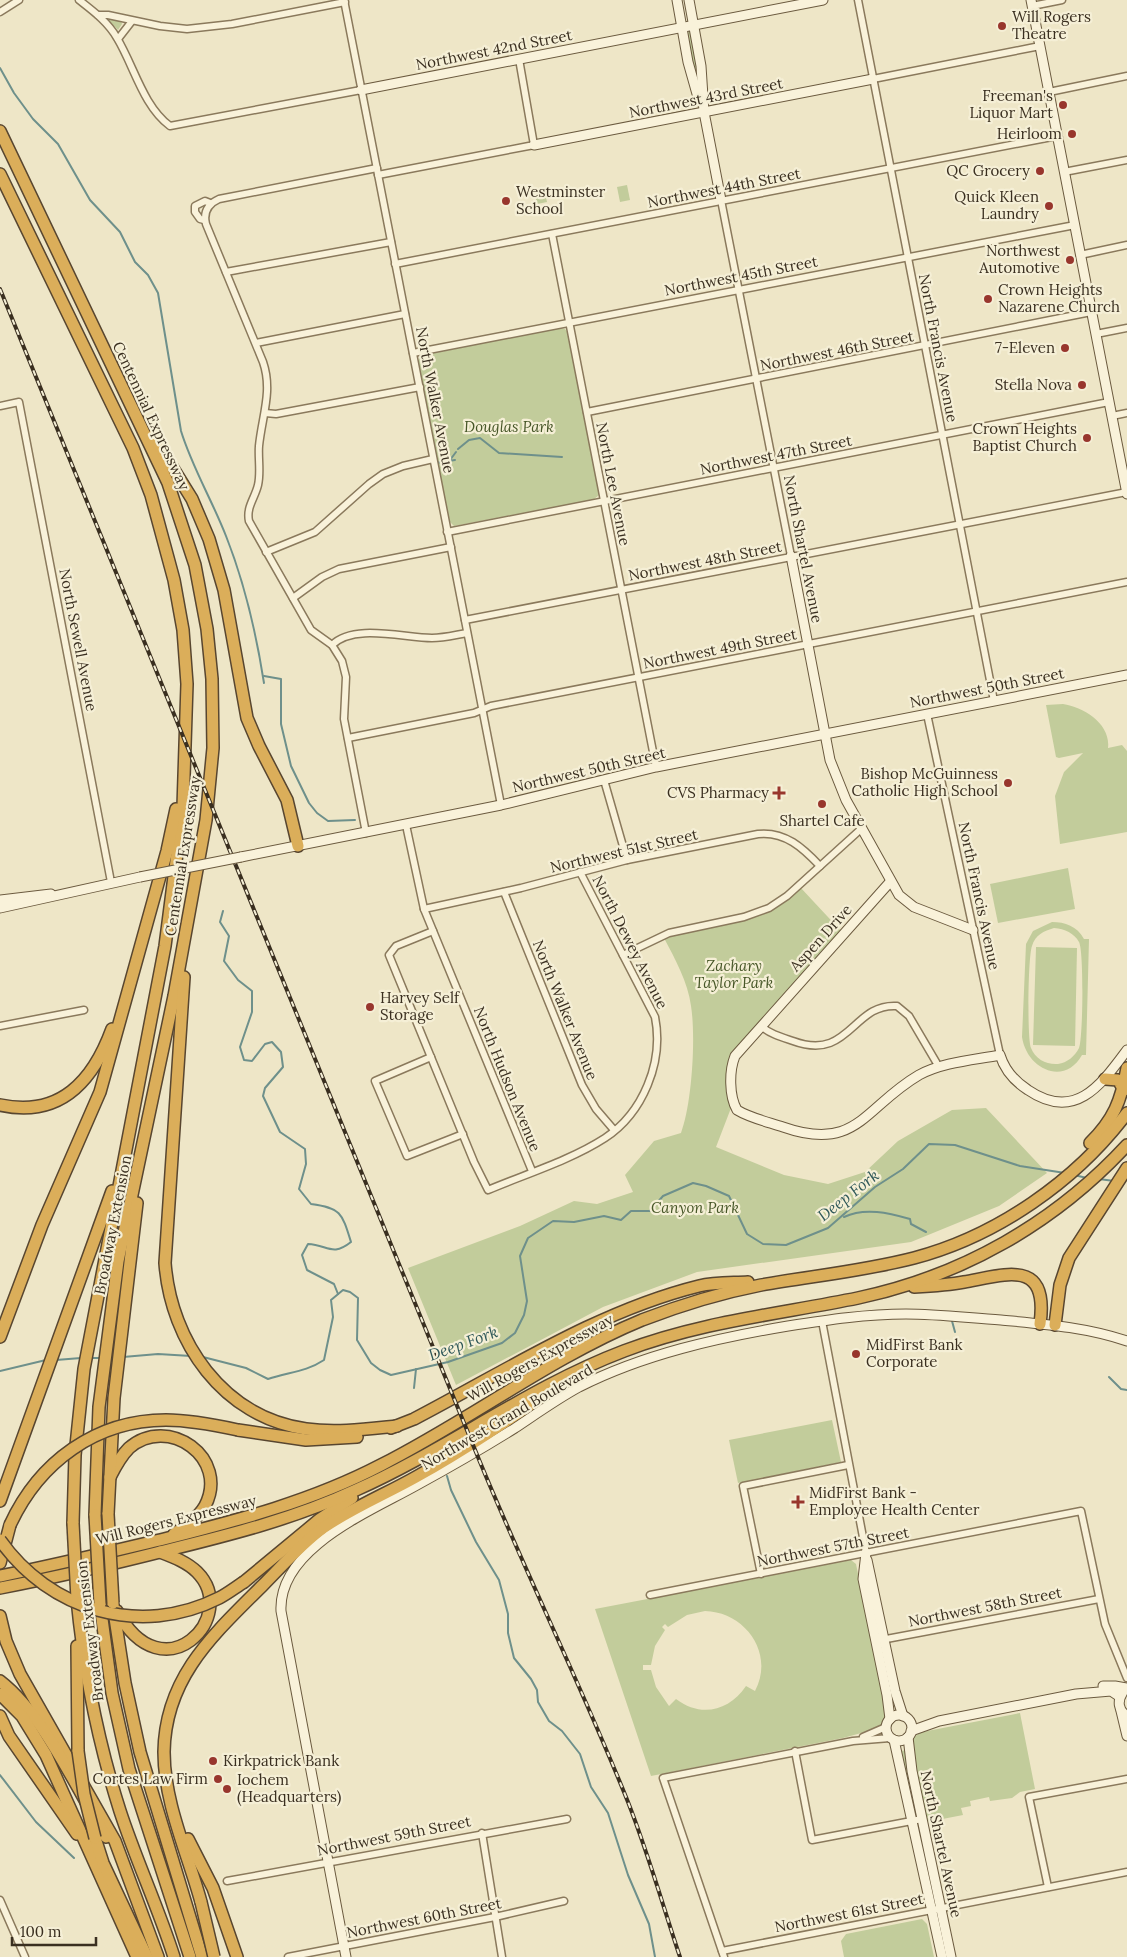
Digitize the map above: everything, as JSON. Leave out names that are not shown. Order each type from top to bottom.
[{"type":"highway","name":"Centennial Expressway","points":[[0,131],[151,445],[179,513],[194,565],[207,629],[212,679],[211,782],[187,929],[144,1145]]},
{"type":"highway","name":"Centennial Expressway","points":[[0,174],[133,448],[156,510],[171,563],[183,630],[187,684],[183,807],[165,946],[124,1159]]},
{"type":"highway","points":[[117,376],[192,498],[206,531],[224,590],[247,718],[287,800],[292,848]]},
{"type":"highway","points":[[0,1337],[42,1226],[100,1092],[167,851],[186,758]]},
{"type":"highway","points":[[187,929],[165,1263],[168,1291],[176,1320],[191,1350],[217,1382],[234,1398],[264,1415],[305,1429],[342,1431],[397,1426]]},
{"type":"highway","points":[[0,1105],[24,1108],[46,1104],[71,1093],[86,1079],[95,1067],[107,1043],[142,943]]},
{"type":"highway","points":[[1088,1152],[1112,1116],[1124,1090],[1127,1068]]},
{"type":"highway","points":[[1105,1079],[1118,1080],[1124,1090]]},
{"type":"highway","name":"Will Rogers Expressway","points":[[0,1576],[74,1561],[257,1515],[342,1484],[407,1452],[572,1354],[640,1321],[713,1296],[917,1257],[995,1224],[1045,1188],[1088,1152],[1127,1113]]},
{"type":"highway","points":[[144,1145],[114,1398],[108,1514],[113,1603],[132,1720],[202,1957]]},
{"type":"highway","name":"Broadway Extension","points":[[144,1145],[118,1261],[100,1396],[95,1515],[100,1604],[112,1693],[129,1769],[190,1957]]},
{"type":"highway","name":"Will Rogers Expressway","points":[[0,1588],[160,1552],[287,1518],[385,1477],[540,1388],[582,1368],[646,1343],[692,1329],[759,1314],[857,1298],[898,1288],[950,1270],[990,1251],[1031,1227],[1073,1197],[1114,1160],[1127,1145]]},
{"type":"highway","points":[[0,1501],[124,1159]]},
{"type":"highway","name":"Broadway Extension","points":[[124,1159],[80,1396],[75,1454],[73,1523],[77,1599],[86,1671],[104,1755],[121,1812],[174,1957]]},
{"type":"highway","points":[[1055,1325],[1060,1285],[1069,1258],[1126,1169]]},
{"type":"highway","points":[[898,1288],[952,1284],[1011,1274],[1021,1275],[1037,1285],[1041,1293],[1043,1303],[1040,1324]]},
{"type":"highway","points":[[0,1546],[19,1506],[45,1471],[74,1447],[124,1425],[167,1420],[279,1437],[328,1440],[368,1435],[397,1426],[589,1327],[644,1303],[701,1286],[815,1277]]},
{"type":"highway","points":[[214,1957],[201,1902],[168,1790],[165,1770],[166,1732],[175,1695],[184,1675],[209,1639],[300,1548],[324,1528],[416,1477],[502,1425],[582,1368]]},
{"type":"highway","points":[[109,1479],[128,1449],[152,1436],[170,1436],[194,1447],[207,1466],[210,1483],[208,1500],[195,1518],[169,1538]]},
{"type":"highway","points":[[0,1540],[30,1576],[63,1597],[109,1613],[135,1617],[179,1612],[219,1598],[244,1582],[320,1519],[385,1477]]},
{"type":"highway","points":[[0,1563],[10,1525]]},
{"type":"highway","points":[[113,1603],[127,1629],[146,1645],[160,1649],[174,1648],[195,1637],[208,1616],[210,1600],[206,1584],[189,1565],[160,1552]]},
{"type":"highway","points":[[77,1599],[77,1719],[90,1841],[137,1957]]},
{"type":"highway","points":[[0,1616],[3,1634],[20,1674],[115,1841],[158,1957]]},
{"type":"highway","points":[[0,1681],[18,1697],[37,1720],[128,1876]]},
{"type":"highway","points":[[0,1694],[22,1716],[39,1741],[103,1863],[147,1957]]},
{"type":"highway","points":[[1,1718],[20,1752],[90,1841]]},
{"type":"highway","points":[[177,1819],[213,1888],[237,1957]]},
{"type":"highway","points":[[160,1820],[219,1957]]},
{"type":"street","points":[[0,12],[19,0]]},
{"type":"street","points":[[79,0],[98,15],[118,39],[132,21]]},
{"type":"street","name":"North Shartel Avenue","points":[[677,0],[691,72],[700,105],[704,112]]},
{"type":"street","name":"North Shartel Avenue","points":[[689,0],[701,66],[704,112],[825,734],[836,779],[890,882],[899,894],[914,907],[973,930]]},
{"type":"street","name":"Northwest 42nd Street","points":[[118,39],[153,108],[162,120],[170,126],[823,0]]},
{"type":"street","name":"North Francis Avenue","points":[[858,0],[994,701]]},
{"type":"street","points":[[1062,0],[1032,3],[1127,493]]},
{"type":"street","points":[[98,15],[108,15],[132,21],[187,29],[232,24],[345,1]]},
{"type":"street","name":"North Walker Avenue","points":[[345,1],[500,805]]},
{"type":"street","name":"Northwest 43rd Street","points":[[204,220],[200,219],[194,212],[195,206],[205,201],[210,203],[219,199],[534,145],[1040,46]]},
{"type":"street","points":[[519,59],[534,145]]},
{"type":"street","points":[[1048,92],[1127,76]]},
{"type":"street","name":"Northwest 44th Street","points":[[396,264],[1057,136]]},
{"type":"street","points":[[1064,172],[1127,160]]},
{"type":"street","points":[[210,203],[205,212],[204,220],[256,343],[268,380],[259,447],[259,480],[248,516],[266,552],[311,630],[332,645],[340,656],[345,671],[343,706],[366,833]]},
{"type":"street","name":"Northwest 45th Street","points":[[413,353],[1075,225]]},
{"type":"street","name":"North Lee Avenue","points":[[552,234],[656,767]]},
{"type":"street","points":[[226,272],[391,242]]},
{"type":"street","points":[[1080,255],[1127,245]]},
{"type":"street","name":"Northwest 46th Street","points":[[587,412],[1091,312]]},
{"type":"street","points":[[256,343],[406,314]]},
{"type":"street","points":[[1096,334],[1127,328]]},
{"type":"street","points":[[265,413],[276,414],[420,387]]},
{"type":"street","name":"North Sewell Avenue","points":[[0,406],[19,402],[111,882]]},
{"type":"street","name":"Northwest 47th Street","points":[[447,532],[1109,402]]},
{"type":"street","points":[[1112,416],[1127,413]]},
{"type":"street","points":[[266,552],[316,532],[369,484],[383,474],[403,466],[434,459]]},
{"type":"street","name":"Northwest 48th Street","points":[[465,620],[1127,493]]},
{"type":"street","points":[[293,598],[327,574],[339,569],[450,547]]},
{"type":"street","name":"Northwest 49th Street","points":[[348,738],[482,710],[491,706],[1127,582]]},
{"type":"street","points":[[332,645],[343,637],[360,634],[432,638],[467,633]]},
{"type":"street","name":"Northwest 50th Street","points":[[0,908],[111,882],[292,848],[500,805],[656,767],[1127,675]]},
{"type":"street","name":"North Francis Avenue","points":[[926,714],[1000,1055]]},
{"type":"street","points":[[604,780],[627,860]]},
{"type":"street","name":"North Hudson Avenue","points":[[406,825],[424,909],[532,1171]]},
{"type":"street","points":[[623,955],[669,933],[758,913],[787,896],[861,829]]},
{"type":"street","name":"Northwest 51st Street","points":[[424,909],[504,892],[627,860],[766,833],[792,841],[808,853],[820,866]]},
{"type":"street","name":"North Dewey Avenue","points":[[463,1134],[488,1190],[581,1151],[614,1130],[638,1103],[646,1088],[653,1070],[658,1044],[656,1017],[580,872]]},
{"type":"street","name":"Aspen Drive","points":[[890,882],[740,1050],[732,1063],[733,1103],[737,1110],[743,1114],[804,1135],[833,1135],[853,1126],[908,1082],[939,1067]]},
{"type":"street","name":"North Walker Avenue","points":[[504,892],[585,1092],[596,1109],[614,1130]]},
{"type":"street","name":"Northwest 50th Street","points":[[0,900],[34,894],[58,894]]},
{"type":"street","points":[[431,1057],[375,1081],[406,1156],[463,1134],[391,959],[390,951],[396,946],[433,931]]},
{"type":"street","points":[[761,1026],[767,1032],[806,1046],[824,1046],[839,1039],[881,1007],[897,1006],[909,1016],[939,1067],[1000,1055],[1004,1066],[1015,1081],[1035,1095],[1050,1102],[1062,1103],[1079,1099],[1095,1089],[1127,1050]]},
{"type":"street","points":[[0,1026],[84,1010]]},
{"type":"street","name":"Northwest Grand Boulevard","points":[[346,1957],[281,1611],[283,1587],[291,1573],[304,1557],[336,1530],[434,1476],[579,1388],[616,1371],[678,1349],[748,1333],[848,1317],[906,1314],[1055,1325],[1127,1341]]},
{"type":"street","name":"North Shartel Avenue","points":[[822,1321],[866,1553],[880,1640],[887,1695],[888,1723],[918,1820]]},
{"type":"street","points":[[761,1574],[743,1486],[848,1465]]},
{"type":"street","name":"Northwest 57th Street","points":[[650,1595],[1081,1511],[1099,1599]]},
{"type":"street","points":[[1099,1599],[1105,1624],[1127,1678]]},
{"type":"street","name":"Northwest 58th Street","points":[[880,1640],[1099,1599]]},
{"type":"street","name":"North Shartel Avenue","points":[[880,1640],[906,1718],[918,1820],[936,1908],[942,1957]]},
{"type":"street","points":[[1120,1657],[1127,1666]]},
{"type":"street","points":[[1076,1694],[1087,1689],[1106,1686],[1127,1689]]},
{"type":"street","points":[[1120,1697],[1127,1689]]},
{"type":"street","points":[[723,1954],[663,1778],[853,1741],[901,1740],[909,1734],[940,1721],[1076,1694],[1112,1691],[1120,1697],[1127,1736]]},
{"type":"street","points":[[853,1741],[888,1723],[896,1716],[940,1721]]},
{"type":"street","points":[[795,1751],[812,1840],[918,1820]]},
{"type":"street","points":[[1048,1887],[1029,1797],[1127,1779]]},
{"type":"street","name":"Northwest 59th Street","points":[[227,1881],[567,1819]]},
{"type":"street","points":[[482,1833],[502,1957]]},
{"type":"street","name":"Northwest 61st Street","points":[[723,1954],[936,1908],[1127,1872]]},
{"type":"street","points":[[0,1900],[25,1957]]},
{"type":"street","name":"Northwest 60th Street","points":[[288,1957],[495,1917],[564,1901]]},
{"type":"street","name":"North Shartel Avenue","points":[[936,1908],[951,1957]]},
{"type":"green space","points":[[107,19],[121,21],[122,24],[118,30]]},
{"type":"green space","points":[[686,31],[691,31],[699,68],[698,79],[693,69]]},
{"type":"green space","points":[[627,185],[630,200],[620,202],[617,187]]},
{"type":"green space","points":[[544,188],[547,202],[537,204],[534,189]]},
{"type":"green space","name":"Douglas Park","points":[[560,328],[565,329],[569,334],[599,495],[593,500],[454,526],[449,521],[418,362],[420,356]]},
{"type":"green space","points":[[1063,704],[1087,713],[1101,724],[1108,739],[1108,748],[1122,745],[1127,751],[1127,832],[1060,844],[1055,796],[1064,772],[1083,753],[1056,757],[1046,705]]},
{"type":"green space","points":[[1068,868],[1075,909],[998,923],[990,884]]},
{"type":"green space","name":"Canyon Park","points":[[800,887],[841,931],[734,1050],[729,1059],[731,1108],[716,1147],[784,1175],[828,1184],[865,1172],[898,1141],[952,1110],[986,1108],[1047,1173],[999,1206],[911,1242],[697,1272],[603,1307],[456,1385],[408,1268],[520,1226],[574,1201],[597,1204],[633,1192],[625,1175],[654,1141],[681,1133],[688,1105],[692,1070],[693,1035],[691,1006],[684,979],[664,938],[736,923],[753,917],[785,900]]},
{"type":"green space","points":[[1052,922],[1062,923],[1074,928],[1084,939],[1089,939],[1086,1055],[1082,1055],[1075,1064],[1066,1070],[1057,1072],[1048,1070],[1031,1058],[1025,1049],[1022,1037],[1026,944],[1033,931]],"holes":[[[1054,928],[1065,930],[1077,939],[1081,949],[1082,961],[1082,1013],[1079,1048],[1068,1061],[1054,1064],[1038,1058],[1033,1052],[1029,1030],[1029,981],[1032,946],[1038,936]]]},
{"type":"green space","points":[[1036,947],[1077,948],[1075,1046],[1033,1045]]},
{"type":"green space","points":[[832,1420],[841,1462],[738,1483],[729,1440]]},
{"type":"green space","points":[[851,1560],[856,1564],[887,1717],[883,1727],[843,1738],[651,1776],[595,1609]],"holes":[[[705,1611],[719,1613],[744,1627],[759,1649],[760,1677],[755,1691],[746,1686],[731,1701],[714,1709],[695,1709],[676,1699],[669,1706],[656,1687],[651,1670],[643,1670],[643,1665],[651,1665],[655,1646],[665,1630],[662,1627],[665,1624],[668,1627],[687,1615]]]},
{"type":"green space","points":[[1020,1713],[1035,1789],[1020,1792],[1012,1798],[990,1801],[989,1797],[970,1801],[971,1806],[961,1808],[963,1815],[927,1822],[911,1751],[913,1737],[922,1732]]},
{"type":"green space","points":[[906,1750],[917,1814],[901,1751]]},
{"type":"green space","points":[[922,1919],[927,1924],[934,1957],[844,1957],[841,1941],[846,1934]]},
{"type":"waterway","points":[[0,68],[14,93],[33,119],[58,144],[90,200],[120,232],[135,262],[148,275],[158,293],[181,431],[191,458],[215,509],[239,572],[253,627],[264,683]]},
{"type":"waterway","points":[[458,449],[469,440],[480,438],[499,453],[562,457]]},
{"type":"waterway","points":[[450,460],[456,452]]},
{"type":"waterway","points":[[435,463],[455,460]]},
{"type":"waterway","points":[[264,676],[281,679],[281,724],[291,766],[309,803],[317,813],[328,821],[355,820]]},
{"type":"waterway","points":[[223,911],[220,922],[229,936],[224,961],[238,980],[252,991],[252,1012],[240,1047],[244,1060],[252,1061],[265,1044],[272,1042],[281,1052],[283,1067],[265,1088],[263,1096],[280,1132],[305,1149],[306,1164],[299,1189],[311,1204],[329,1208],[339,1214],[345,1224],[351,1242],[339,1249],[308,1244],[302,1255],[307,1270],[334,1284],[338,1294]]},
{"type":"waterway","name":"Deep Fork","points":[[203,1357],[246,1368],[268,1379],[317,1364],[324,1360],[333,1317],[331,1300],[343,1290],[350,1292],[358,1298],[357,1340],[371,1363],[391,1375],[448,1362],[502,1343],[515,1333],[524,1315],[527,1301],[520,1256],[528,1238],[553,1221],[574,1222],[604,1216],[621,1220],[631,1211],[650,1211],[663,1196],[693,1183],[706,1186],[729,1196],[747,1234],[763,1244],[786,1245],[828,1228],[875,1187],[903,1169],[929,1144],[955,1145],[1020,1166],[1065,1173]]},
{"type":"waterway","name":"Deep Fork","points":[[1074,1175],[1087,1178]]},
{"type":"waterway","name":"Deep Fork","points":[[1099,1179],[1114,1181]]},
{"type":"waterway","points":[[844,1217],[860,1212],[885,1213],[910,1219],[911,1224],[926,1232]]},
{"type":"waterway","points":[[952,1321],[955,1332]]},
{"type":"waterway","name":"Deep Fork","points":[[123,1357],[158,1354],[191,1356]]},
{"type":"waterway","name":"Deep Fork","points":[[56,1360],[81,1358]]},
{"type":"waterway","name":"Deep Fork","points":[[91,1358],[101,1358]]},
{"type":"waterway","name":"Deep Fork","points":[[0,1371],[46,1360]]},
{"type":"waterway","points":[[414,1388],[416,1369]]},
{"type":"waterway","points":[[1109,1377],[1121,1389],[1127,1390]]},
{"type":"waterway","points":[[447,1476],[451,1490],[476,1542],[499,1580],[508,1614],[508,1633],[514,1658],[531,1679],[537,1690],[538,1702],[549,1721],[562,1731],[580,1754],[591,1787],[608,1813],[628,1875],[649,1924],[655,1957]]},
{"type":"waterway","points":[[0,1775],[36,1822],[74,1858]]},
{"type":"railway","points":[[0,289],[480,1462],[628,1802],[680,1957]]},
{"type":"place","name":"Will Rogers Theatre","points":[[1002,26]]},
{"type":"place","name":"Freeman's Liquor Mart","points":[[1063,105]]},
{"type":"place","name":"Heirloom","points":[[1072,134]]},
{"type":"place","name":"QC Grocery","points":[[1040,171]]},
{"type":"place","name":"Westminster School","points":[[506,201]]},
{"type":"place","name":"Quick Kleen Laundry","points":[[1049,206]]},
{"type":"place","name":"Northwest Automotive","points":[[1070,260]]},
{"type":"place","name":"Crown Heights Nazarene Church","points":[[988,299]]},
{"type":"place","name":"7-Eleven","points":[[1065,348]]},
{"type":"place","name":"Stella Nova","points":[[1082,385]]},
{"type":"place","name":"Crown Heights Baptist Church","points":[[1087,438]]},
{"type":"place","name":"Bishop McGuinness Catholic High School","points":[[1008,783]]},
{"type":"place","name":"CVS Pharmacy","points":[[779,793]]},
{"type":"place","name":"Shartel Cafe","points":[[822,804]]},
{"type":"place","name":"Harvey Self Storage","points":[[370,1007]]},
{"type":"place","name":"MidFirst Bank Corporate","points":[[856,1354]]},
{"type":"place","name":"MidFirst Bank - Employee Health Center","points":[[798,1502]]},
{"type":"place","name":"Kirkpatrick Bank","points":[[213,1761]]},
{"type":"place","name":"Cortes Law Firm","points":[[218,1779]]},
{"type":"place","name":"Iochem (Headquarters)","points":[[227,1789]]},
{"type":"park label","name":"Zachary Taylor Park","points":[[734,974]]}]
